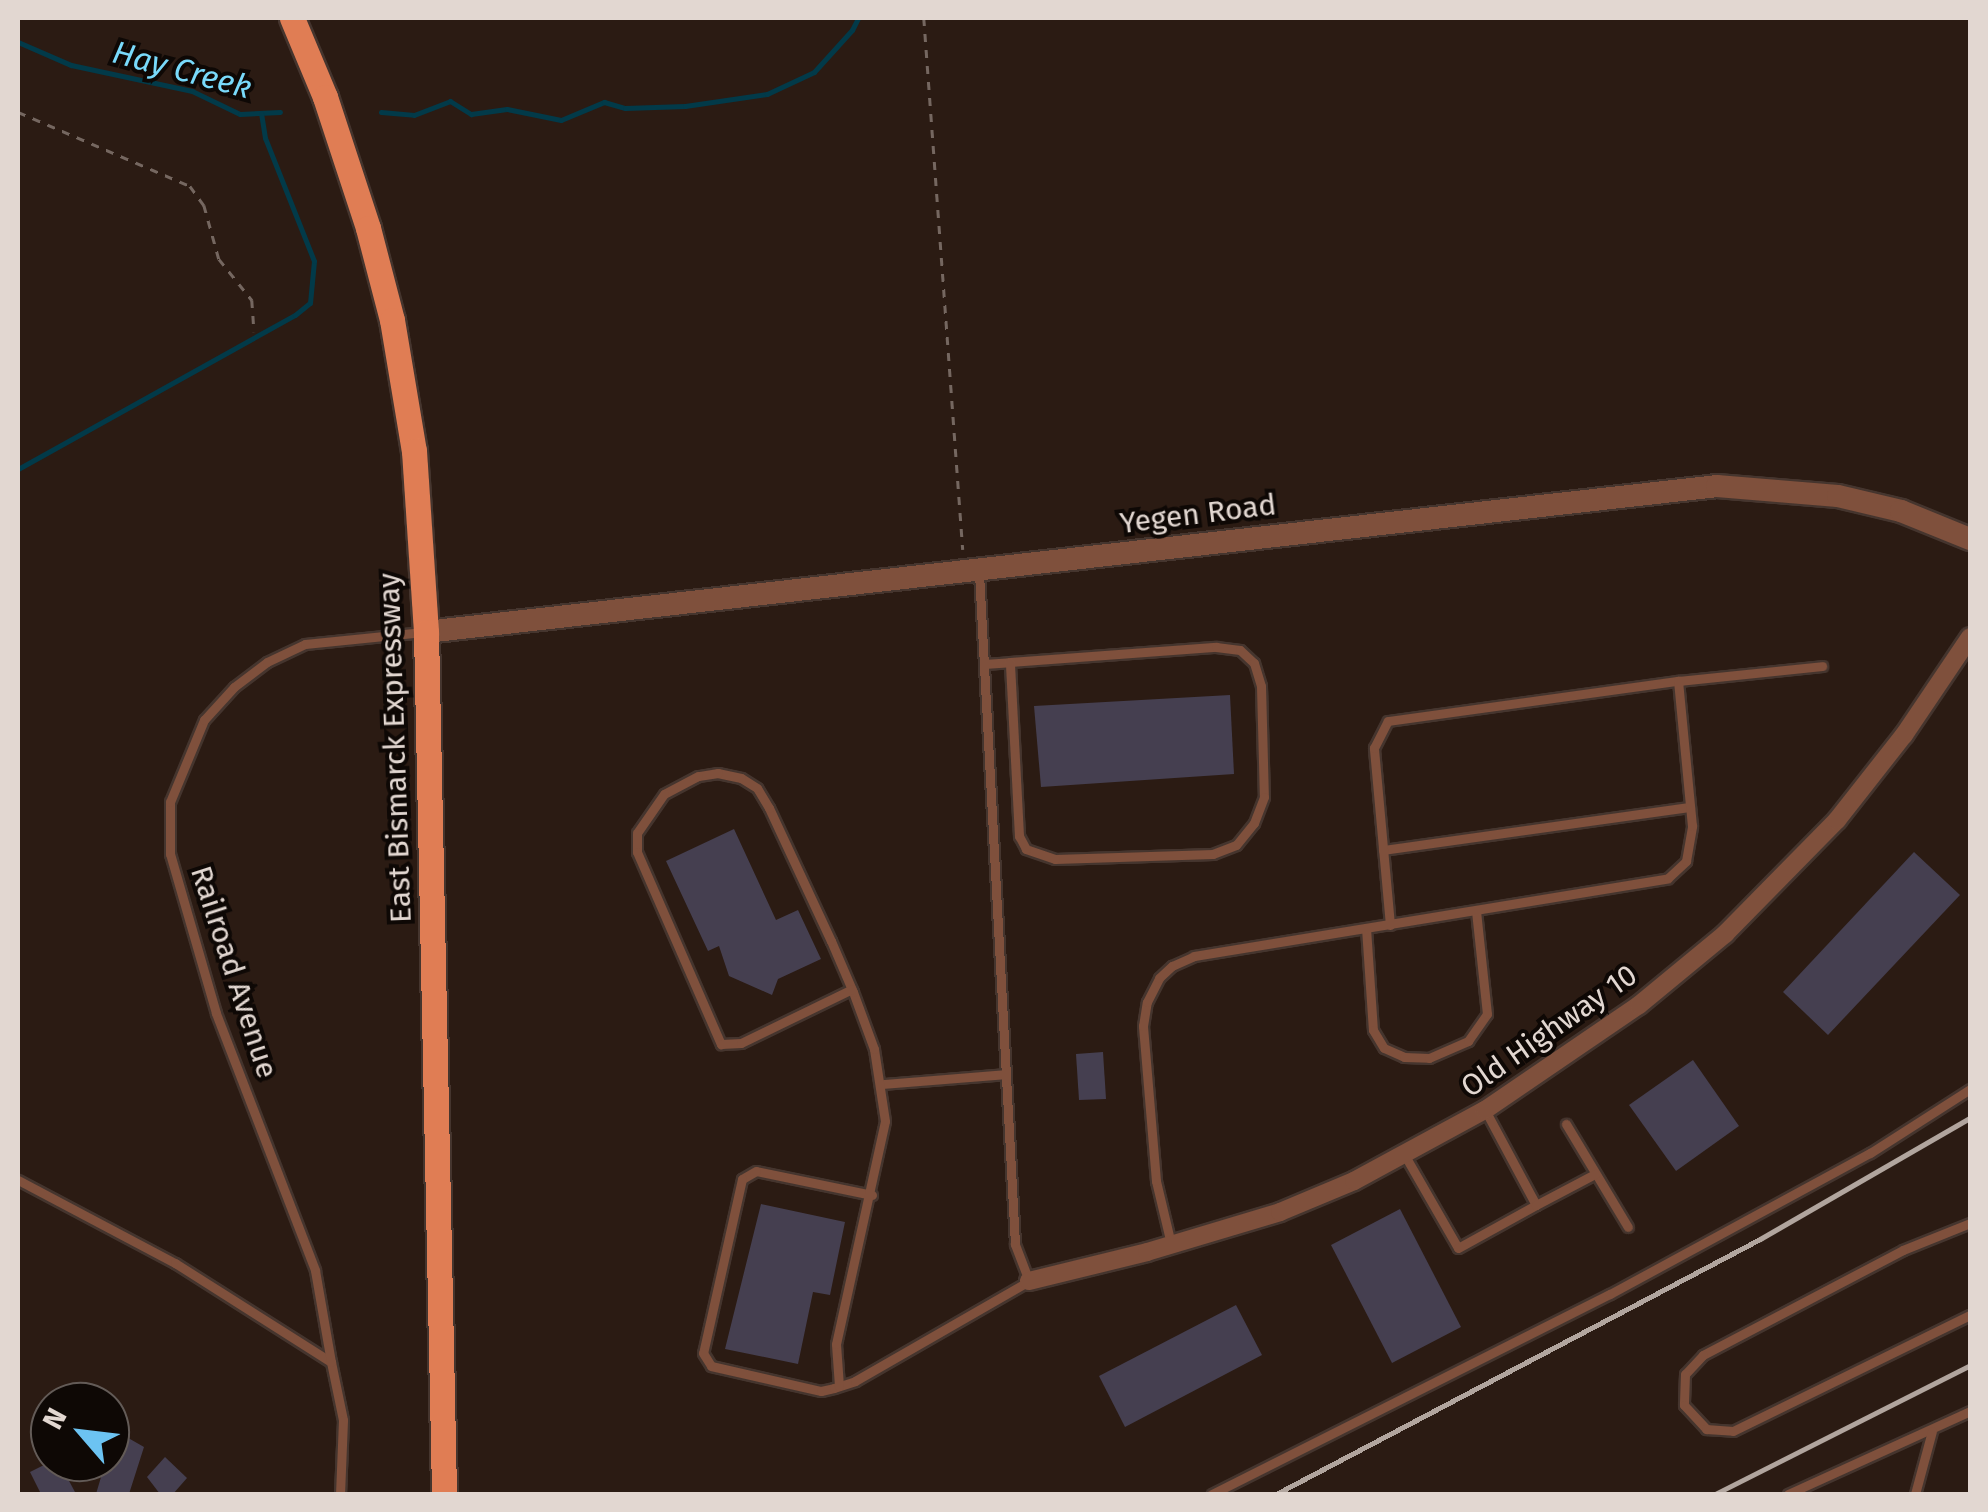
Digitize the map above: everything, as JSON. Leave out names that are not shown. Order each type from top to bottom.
[{"type":"main road","name":"East Bismarck Expressway","points":[[292,18],[349,165],[392,320],[414,451],[426,632],[444,1494]]},
{"type":"street","name":"Yegen Road","points":[[426,632],[1717,486],[1763,486],[1852,499],[1924,519],[1970,540]]},
{"type":"street","name":"Old Highway 10","points":[[1029,1281],[1280,1212],[1404,1154],[1485,1110],[1639,1005],[1725,934],[1837,820],[1904,735],[1970,637]]},
{"type":"lane","points":[[872,1195],[756,1171],[747,1173],[738,1188],[702,1353],[716,1370],[821,1391],[838,1386],[1029,1281],[1015,1244],[984,664],[972,570]]},
{"type":"lane","name":"Railroad Avenue","points":[[340,1494],[344,1420],[315,1270],[216,1013],[170,854],[170,802],[204,720],[234,687],[267,662],[305,644],[426,632]]},
{"type":"lane","points":[[984,664],[1010,662],[1216,648],[1240,650],[1254,663],[1261,686],[1264,797],[1254,823],[1236,845],[1214,854],[1055,859],[1026,849],[1019,836],[1010,662]]},
{"type":"lane","points":[[1390,925],[1374,748],[1388,721],[1678,680],[1822,666]]},
{"type":"lane","points":[[1171,1244],[1156,1180],[1143,1026],[1147,1002],[1159,978],[1194,956],[1668,878],[1686,861],[1690,847],[1678,680]]},
{"type":"lane","points":[[838,1386],[836,1344],[872,1195],[885,1121],[883,1084],[852,989],[757,788],[741,778],[718,773],[698,776],[664,794],[637,833],[637,852],[716,1039],[734,1046],[852,989]]},
{"type":"lane","points":[[1383,850],[1690,807]]},
{"type":"lane","points":[[1366,928],[1373,1030],[1384,1048],[1404,1057],[1428,1058],[1468,1041],[1487,1014],[1476,911]]},
{"type":"lane","points":[[883,1084],[1006,1074]]},
{"type":"lane","points":[[1212,1494],[1610,1294],[1870,1153],[1970,1089]]},
{"type":"lane","points":[[1485,1110],[1536,1205]]},
{"type":"lane","points":[[1566,1124],[1628,1227]]},
{"type":"lane","points":[[1404,1154],[1458,1248],[1594,1174]]},
{"type":"lane","points":[[18,1180],[175,1263],[330,1362]]},
{"type":"lane","points":[[1970,1223],[1903,1250],[1703,1355],[1686,1374],[1684,1406],[1706,1429],[1732,1432],[1970,1315]]},
{"type":"lane","points":[[1788,1494],[1970,1411]]},
{"type":"lane","points":[[1915,1494],[1932,1431]]},
{"type":"path","points":[[924,18],[972,570]]},
{"type":"path","points":[[18,112],[190,186],[204,205],[218,259],[252,300],[254,332]]},
{"type":"building","points":[[1230,695],[1234,774],[1041,787],[1034,706]]},
{"type":"building","points":[[734,829],[776,920],[798,910],[821,959],[778,979],[772,995],[729,976],[719,946],[708,951],[666,861]]},
{"type":"building","points":[[1914,852],[1960,895],[1828,1035],[1783,992]]},
{"type":"building","points":[[1103,1052],[1106,1099],[1079,1100],[1076,1054]]},
{"type":"building","points":[[1693,1060],[1739,1126],[1676,1171],[1629,1105]]},
{"type":"building","points":[[761,1204],[845,1222],[830,1295],[813,1292],[798,1364],[725,1349]]},
{"type":"building","points":[[1400,1209],[1461,1327],[1392,1363],[1331,1245]]},
{"type":"building","points":[[1236,1305],[1262,1355],[1125,1427],[1099,1376]]},
{"type":"building","points":[[130,1439],[144,1447],[129,1494],[96,1494],[100,1482],[130,1482]]},
{"type":"building","points":[[165,1457],[187,1478],[173,1494],[160,1494],[147,1477]]},
{"type":"building","points":[[35,1482],[70,1482],[76,1494],[41,1494]]},
{"type":"waterway","name":"Hay Creek","points":[[381,112],[414,115],[450,101],[471,114],[507,109],[561,120],[604,102],[625,108],[685,106],[767,94],[814,72],[858,18]]},
{"type":"waterway","name":"Hay Creek","points":[[18,42],[71,65],[192,91],[240,114],[280,112]]},
{"type":"waterway","points":[[18,469],[295,315],[310,303],[314,261],[265,138],[261,113]]},
{"type":"railway","points":[[1276,1494],[1760,1239],[1970,1118]]},
{"type":"railway","points":[[1715,1494],[1970,1365]]}]
